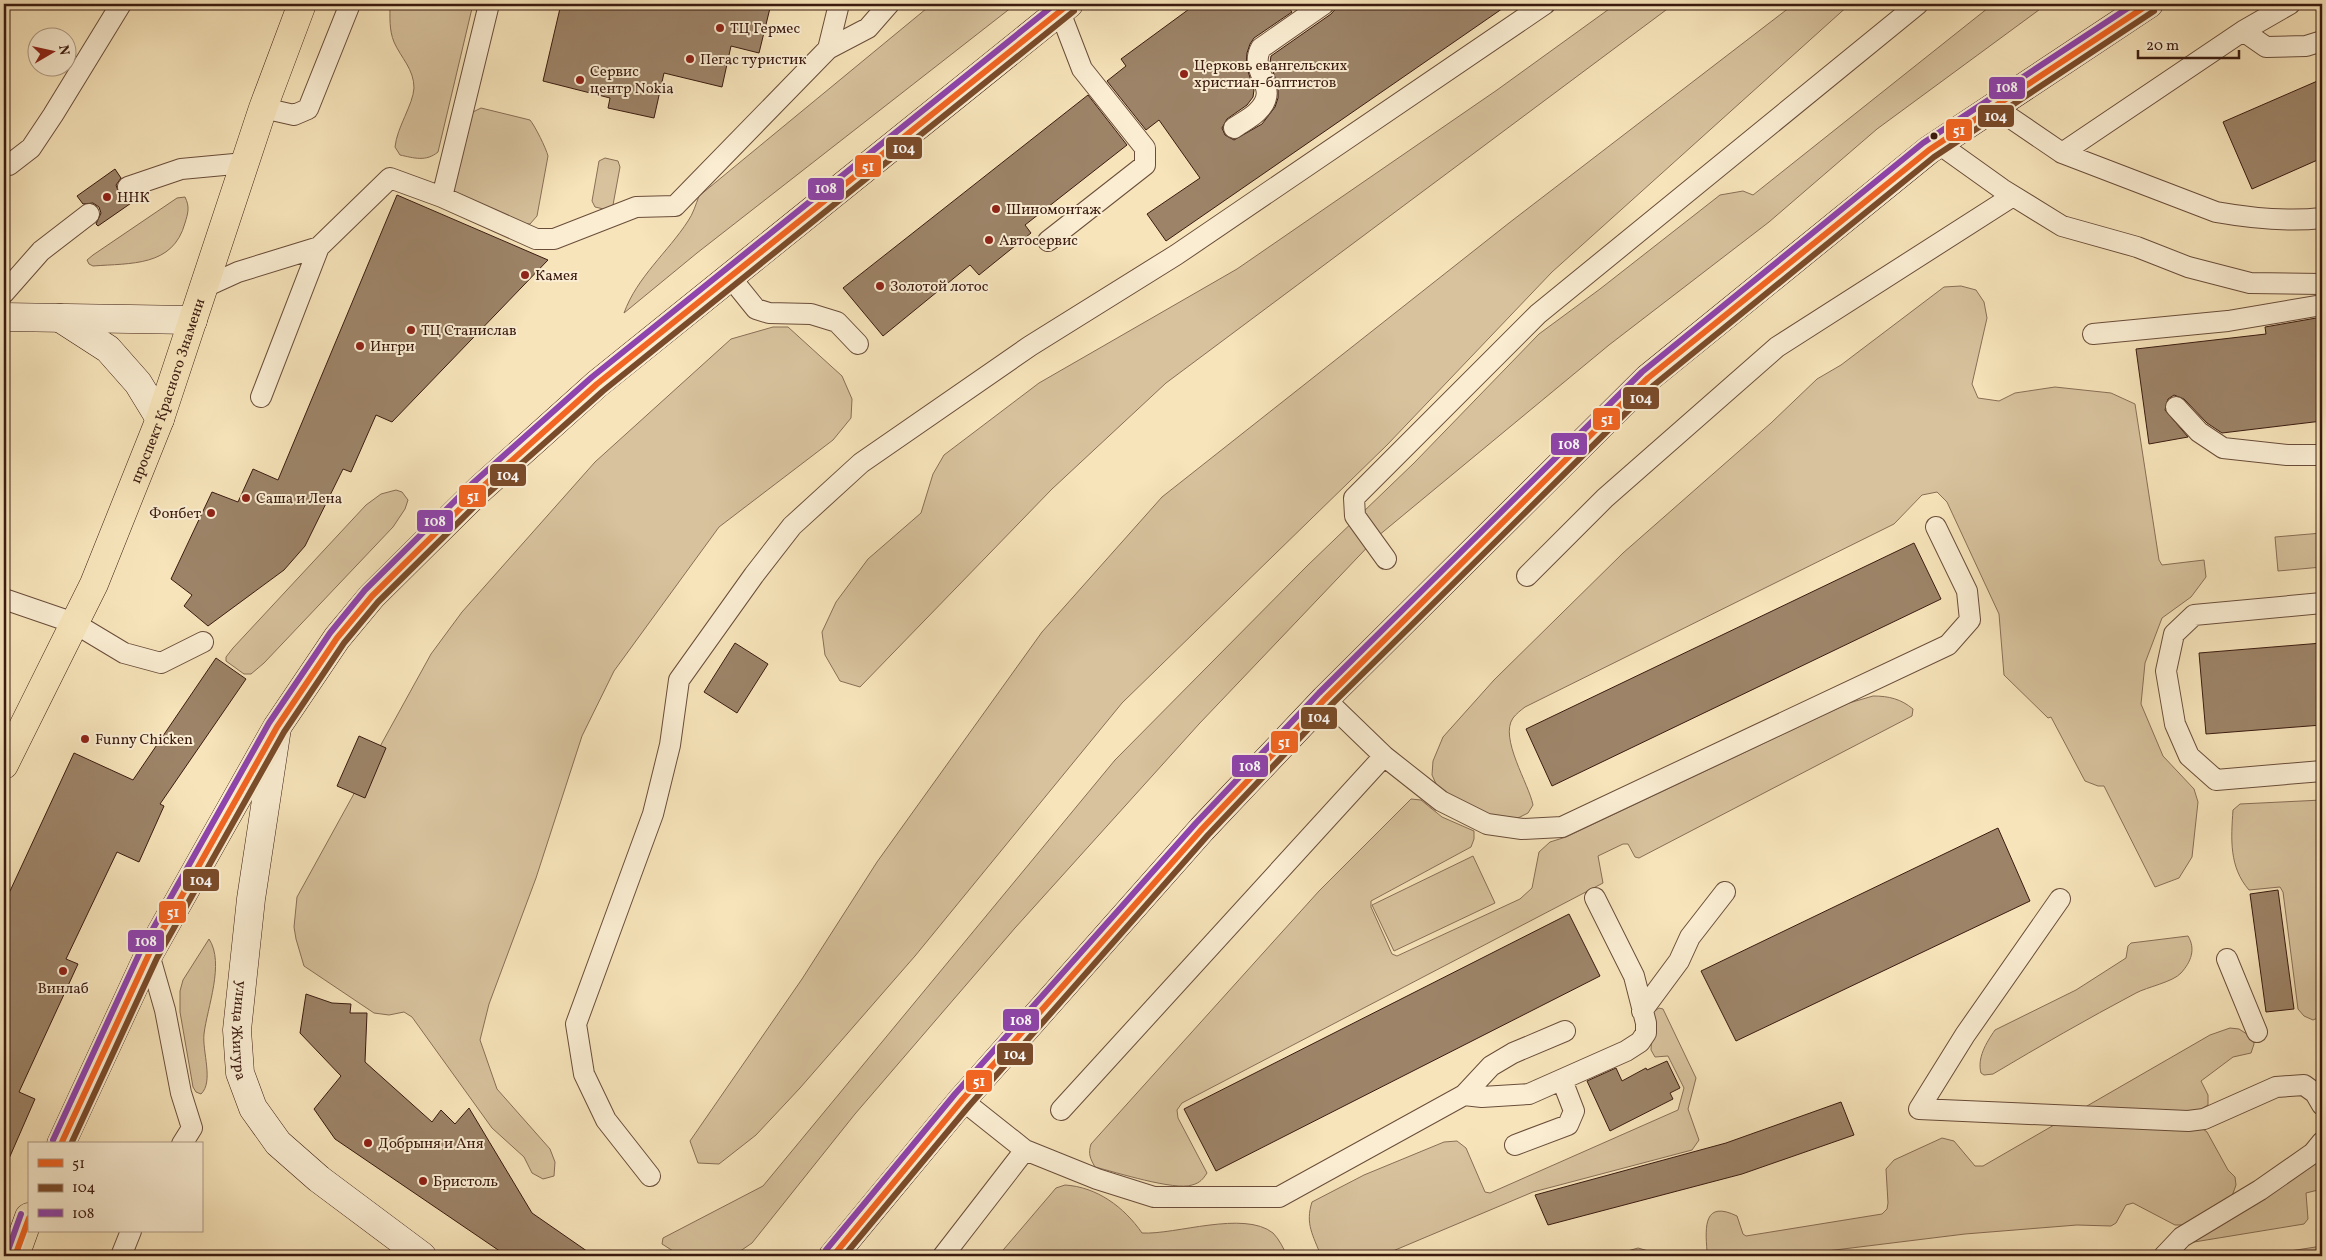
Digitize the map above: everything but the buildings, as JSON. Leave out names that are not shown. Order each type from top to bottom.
[{"type":"main road","name":"проспект Красного Знамени","points":[[4,765],[94,584],[160,419],[263,108],[302,4]]},
{"type":"main road","points":[[833,1256],[962,1100],[1202,830],[1326,699],[1648,378],[1939,144],[2149,4]]},
{"type":"main road","points":[[62,1142],[149,954],[277,727],[337,638],[372,596],[452,517],[597,384],[731,278],[1061,7]]},
{"type":"main road","points":[[4,317],[193,320]]},
{"type":"main road","points":[[60,318],[108,350],[138,382],[160,419]]},
{"type":"main road","name":"улица Жигура","points":[[277,727],[250,899],[237,1030],[240,1072],[253,1108],[278,1143],[319,1179],[422,1256]]},
{"type":"main road","points":[[15,1256],[28,1220]]},
{"type":"lane","points":[[9,165],[31,148],[121,4]]},
{"type":"lane","points":[[263,108],[289,115],[294,115],[308,108],[350,4]]},
{"type":"lane","points":[[442,197],[488,4]]},
{"type":"lane","points":[[828,49],[839,4]]},
{"type":"lane","points":[[261,397],[319,247],[390,178],[442,197],[536,238],[554,239],[636,207],[675,206],[828,49],[868,28],[889,4]]},
{"type":"lane","points":[[1234,128],[1257,112],[1265,98],[1264,78],[1256,65],[1257,55],[1261,48],[1324,4]]},
{"type":"lane","points":[[650,1176],[606,1120],[584,1074],[576,1024],[653,814],[670,745],[679,680],[754,575],[792,526],[861,463],[1030,346],[1176,255],[1545,4]]},
{"type":"lane","points":[[1386,560],[1356,516],[1354,498],[1538,314],[1918,4]]},
{"type":"lane","points":[[2062,153],[2243,31],[2290,4]]},
{"type":"lane","points":[[1048,241],[1145,165],[1145,148],[1082,69],[1061,7]]},
{"type":"lane","points":[[2243,31],[2266,47],[2306,46],[2322,41]]},
{"type":"lane","points":[[1994,106],[2062,153],[2216,212],[2270,218],[2322,218]]},
{"type":"lane","points":[[1939,144],[2013,196],[2062,226],[2137,247],[2188,267],[2250,282],[2322,284]]},
{"type":"lane","points":[[128,187],[181,169],[244,164]]},
{"type":"lane","points":[[1526,576],[1605,498],[1777,347],[2013,196]]},
{"type":"lane","points":[[4,293],[41,251],[89,214]]},
{"type":"lane","points":[[205,287],[238,272],[319,247]]},
{"type":"lane","points":[[731,278],[756,309],[769,313],[811,314],[837,322],[858,344]]},
{"type":"lane","points":[[2093,334],[2228,321],[2322,305]]},
{"type":"lane","points":[[2176,407],[2199,432],[2223,448],[2287,455],[2322,455]]},
{"type":"lane","points":[[1326,699],[1384,756],[1441,801],[1487,824],[1522,829],[1562,827],[1948,645],[1970,620],[1966,591],[1936,526]]},
{"type":"lane","points":[[4,599],[74,623],[124,653],[161,662],[203,642]]},
{"type":"lane","points":[[2322,604],[2194,615],[2174,634],[2166,671],[2175,724],[2189,756],[2216,780],[2322,771]]},
{"type":"lane","points":[[1061,1110],[1384,756]]},
{"type":"lane","points":[[1642,1011],[1678,960],[1690,936],[1725,892]]},
{"type":"lane","points":[[1464,1095],[1482,1097],[1529,1094],[1626,1051],[1640,1042],[1646,1033],[1634,976],[1595,898]]},
{"type":"lane","points":[[2060,899],[1965,1035],[1919,1109],[2188,1122],[2204,1119],[2276,1087],[2304,1085],[2315,1093],[2322,1105]]},
{"type":"lane","points":[[149,954],[163,1002],[181,1093],[192,1128],[183,1142]]},
{"type":"lane","points":[[2227,959],[2257,1032]]},
{"type":"lane","points":[[962,1100],[1025,1150],[1102,1180],[1154,1197],[1279,1197],[1464,1095],[1491,1066],[1565,1031]]},
{"type":"lane","points":[[1515,1145],[1568,1125],[1574,1111],[1562,1080]]},
{"type":"lane","points":[[2164,1256],[2182,1237],[2260,1190],[2313,1153],[2322,1142]]},
{"type":"lane","points":[[943,1256],[1025,1150]]},
{"type":"lane","points":[[121,1256],[131,1232]]},
{"type":"shaded area","points":[[390,4],[473,4],[438,152],[429,157],[420,158],[400,155],[395,147],[396,139],[411,102],[414,88],[410,69],[392,37]]},
{"type":"shaded area","points":[[932,4],[1012,4],[1012,7],[697,253],[624,313],[645,276],[690,218],[699,196]]},
{"type":"shaded area","points":[[1616,4],[1674,4],[1166,383],[1052,489],[860,687],[840,681],[825,655],[822,632],[836,602],[868,559],[921,513],[933,474],[944,455],[1039,383],[1237,269],[1497,90]]},
{"type":"shaded area","points":[[1794,4],[1850,4],[1552,272],[1387,445],[1122,703],[915,956],[800,1088],[756,1135],[719,1164],[698,1163],[690,1141],[802,979],[877,862],[1042,632],[1162,497],[1509,223]]},
{"type":"shaded area","points":[[1993,4],[2047,4],[1877,129],[1769,222],[1609,345],[1378,536],[1199,724],[1015,928],[855,1114],[752,1243],[733,1256],[681,1256],[662,1244],[663,1238],[763,1186],[1115,760],[1307,566],[1414,463],[1539,334],[1720,195],[1743,191],[1753,195]]},
{"type":"shaded area","points":[[481,108],[530,120],[545,148],[548,156],[537,216],[530,224],[520,223],[452,192],[471,113]]},
{"type":"shaded area","points":[[605,158],[618,161],[620,167],[613,205],[608,210],[595,207],[592,201],[599,161]]},
{"type":"shaded area","points":[[185,197],[188,204],[188,213],[185,223],[179,237],[171,248],[161,255],[136,263],[93,266],[89,264],[87,260],[93,255],[177,198]]},
{"type":"shaded area","points":[[1961,286],[1976,290],[1984,302],[1987,318],[1972,384],[1978,398],[1999,401],[2015,393],[2055,387],[2111,393],[2135,404],[2159,560],[2162,565],[2204,560],[2206,577],[2191,597],[2162,618],[2145,663],[2141,704],[2163,756],[2194,789],[2198,802],[2192,857],[2179,878],[2155,887],[2104,786],[2098,786],[2085,781],[2051,717],[2048,718],[2004,675],[1999,614],[1947,502],[1937,492],[1922,495],[1894,524],[1522,709],[1513,718],[1510,727],[1510,737],[1516,761],[1533,805],[1528,813],[1518,818],[1499,817],[1479,812],[1446,795],[1437,786],[1432,775],[1433,761],[1443,737],[1494,680],[1623,553],[1771,423],[1817,379],[1841,365],[1944,287]]},
{"type":"shaded area","points":[[773,327],[788,327],[842,376],[852,399],[851,418],[833,440],[719,527],[614,671],[582,736],[536,878],[489,1004],[480,1040],[497,1089],[550,1149],[555,1162],[554,1176],[543,1179],[532,1173],[524,1157],[492,1128],[412,1017],[404,1012],[389,1015],[374,1013],[304,966],[294,927],[297,897],[431,654],[462,612],[595,462],[731,339]]},
{"type":"shaded area","points":[[396,490],[402,492],[408,500],[405,509],[393,527],[264,663],[251,674],[244,674],[226,661],[226,657],[233,648],[366,505],[381,494]]},
{"type":"shaded area","points":[[2322,533],[2322,567],[2278,571],[2275,537]]},
{"type":"shaded area","points":[[1873,696],[1890,697],[1899,700],[1913,709],[1912,716],[1639,858],[1635,857],[1628,844],[1623,844],[1598,856],[1603,883],[1182,1103],[1177,1110],[1178,1118],[1207,1173],[1199,1182],[1184,1186],[1172,1185],[1095,1167],[1090,1156],[1091,1144],[1319,891],[1411,799],[1421,800],[1442,817],[1474,831],[1474,839],[1471,847],[1371,901],[1371,907],[1392,954],[1397,956],[1520,899],[1532,888],[1539,852],[1550,842],[1566,837],[1849,703]]},
{"type":"shaded area","points":[[2322,800],[2322,1016],[2313,1020],[2304,1016],[2298,1009],[2283,892],[2280,887],[2249,890],[2242,881],[2235,862],[2232,832],[2233,810],[2240,804]]},
{"type":"shaded area","points":[[1473,856],[1495,903],[1394,951],[1372,905]]},
{"type":"shaded area","points":[[2188,936],[2192,946],[2191,955],[2181,973],[2177,976],[2136,993],[1993,1074],[1984,1075],[1981,1073],[1981,1056],[1995,1030],[2076,990],[2126,958],[2128,946],[2131,943]]},
{"type":"shaded area","points":[[209,939],[214,949],[215,973],[204,1034],[207,1082],[201,1094],[196,1092],[193,1087],[180,1012],[180,991],[183,980]]},
{"type":"shaded area","points":[[1659,1008],[1663,1009],[1696,1078],[1688,1109],[1699,1140],[1692,1150],[1533,1192],[1381,1256],[1321,1256],[1309,1217],[1312,1202],[1364,1175],[1444,1142],[1457,1141],[1466,1148],[1485,1192],[1490,1193],[1678,1110],[1684,1088],[1668,1056],[1655,1057],[1651,1050],[1653,1012]]},
{"type":"shaded area","points":[[2230,1028],[2239,1029],[2253,1038],[2254,1044],[2251,1053],[2233,1057],[2201,1081],[2208,1095],[2208,1105],[2201,1109],[2199,1126],[2207,1132],[2228,1170],[2235,1177],[2236,1185],[2232,1196],[2186,1225],[2175,1225],[2133,1203],[2126,1205],[2116,1223],[2111,1226],[2077,1225],[1965,1234],[1786,1256],[1680,1256],[1707,1251],[1707,1225],[1712,1213],[1718,1211],[1737,1216],[1743,1234],[1746,1236],[1882,1214],[1887,1209],[1888,1203],[1886,1169],[1894,1160],[1942,1138],[1954,1141],[1975,1166],[1983,1166],[2210,1035]]},
{"type":"shaded area","points":[[2322,1153],[2322,1189],[2306,1193],[2308,1219],[2304,1224],[2188,1243]]},
{"type":"shaded area","points":[[1065,1185],[1088,1190],[1109,1200],[1127,1215],[1142,1233],[1156,1233],[1228,1223],[1260,1226],[1273,1233],[1287,1256],[998,1256],[1056,1188]]},
{"type":"shaded area","points":[[2322,1246],[2322,1256],[2278,1256],[2277,1253]]},
{"type":"shaded area","points":[[1638,1248],[1666,1256],[1610,1256]]},
{"type":"transit line","name":"108","points":[[53,1140],[141,950],[269,723],[330,633],[365,590],[473,483],[592,377],[1055,4]]},
{"type":"transit line","name":"51","points":[[62,1142],[149,954],[277,727],[337,638],[372,596],[479,490],[597,384],[1069,4]]},
{"type":"transit line","name":"108","points":[[826,1250],[955,1094],[1196,823],[1319,693],[1642,372],[1923,143],[2134,4]]},
{"type":"transit line","name":"51","points":[[833,1256],[962,1100],[1202,829],[1325,699],[1648,378],[1929,150],[2149,4]]},
{"type":"transit line","name":"104","points":[[72,1142],[157,958],[284,732],[344,643],[378,602],[485,496],[603,391],[1074,11]]},
{"type":"transit line","name":"104","points":[[844,1256],[969,1106],[1208,835],[1331,705],[1654,385],[1934,157],[2154,11]]},
{"type":"transit line","name":"108","points":[[7,1253],[21,1214]]},
{"type":"transit line","name":"51","points":[[15,1256],[28,1221]]},
{"type":"place","name":"ТЦ Гермес","points":[[720,28]]},
{"type":"place","name":"Пегас туристик","points":[[690,59]]},
{"type":"place","name":"Церковь евангельских христиан-баптистов","points":[[1184,74]]},
{"type":"place","name":"Сервис центр Nokia","points":[[580,80]]},
{"type":"place","name":"ННК","points":[[107,197]]},
{"type":"place","name":"Шиномонтаж","points":[[996,209]]},
{"type":"place","name":"Автосервис","points":[[989,240]]},
{"type":"place","name":"Камея","points":[[525,275]]},
{"type":"place","name":"Золотой лотос","points":[[880,286]]},
{"type":"place","name":"ТЦ Станислав","points":[[411,330]]},
{"type":"place","name":"Ингри","points":[[360,346]]},
{"type":"place","name":"Саша и Лена","points":[[246,498]]},
{"type":"place","name":"Фонбет","points":[[211,513]]},
{"type":"place","name":"Funny Chicken","points":[[85,739]]},
{"type":"place","name":"Винлаб","points":[[63,971]]},
{"type":"place","name":"Добрыня и Аня","points":[[368,1143]]},
{"type":"place","name":"Бристоль","points":[[423,1181]]}]
